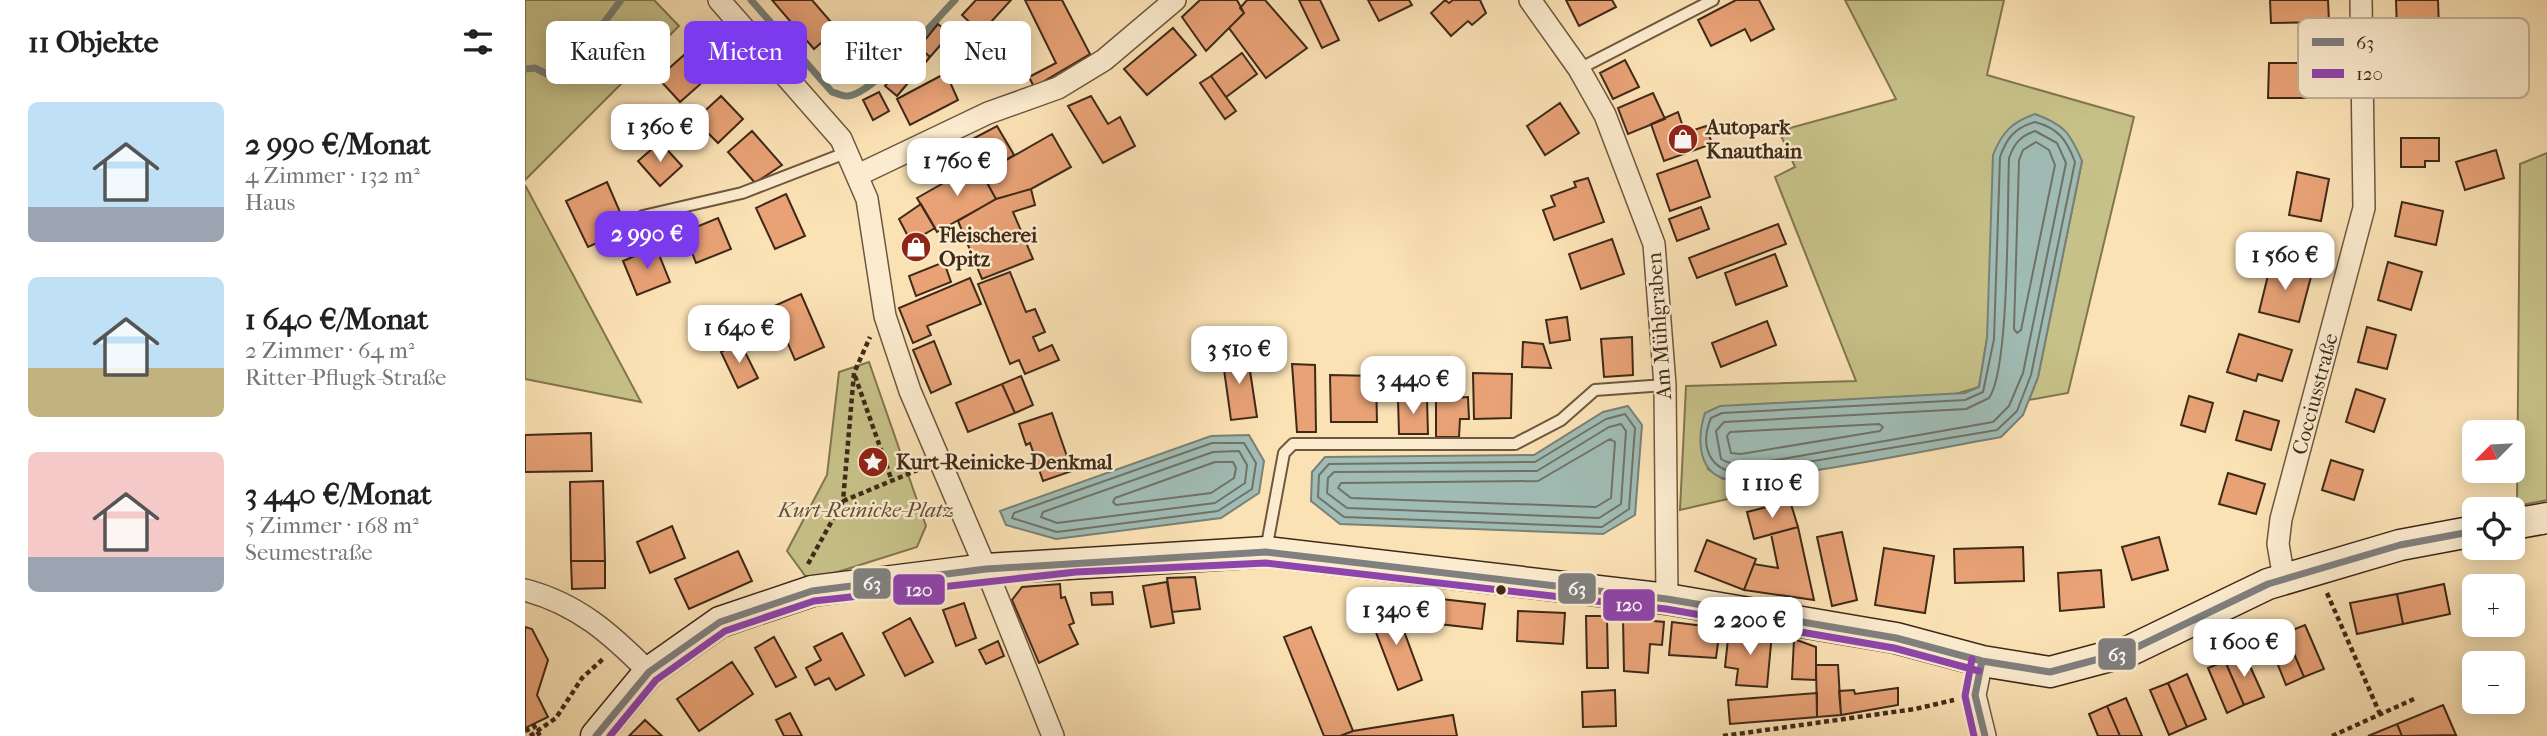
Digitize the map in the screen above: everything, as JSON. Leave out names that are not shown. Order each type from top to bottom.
[{"type":"street","points":[[719,0],[841,139],[848,152],[867,199],[885,316],[910,391],[1053,736]]},
{"type":"street","points":[[858,175],[988,113],[1058,88],[1104,60],[1175,0]]},
{"type":"street","name":"Am Mühlgraben","points":[[1530,0],[1579,69],[1605,115],[1654,244],[1665,385],[1667,599]]},
{"type":"street","name":"Cocciusstraße","points":[[2361,0],[2361,18]]},
{"type":"street","name":"Cocciusstraße","points":[[2284,579],[2278,544],[2281,519],[2364,208],[2362,98]]},
{"type":"street","points":[[2525,522],[2547,518]]},
{"type":"street","points":[[596,736],[649,672],[720,622],[812,591],[986,569],[1266,552],[1667,599],[1896,638],[1982,661],[2050,672],[2129,652],[2268,584],[2400,545],[2462,533]]},
{"type":"street","points":[[525,590],[572,606],[609,632],[649,672]]},
{"type":"street","points":[[1982,661],[1975,695],[1985,736]]},
{"type":"lane","points":[[1579,69],[1713,0]]},
{"type":"lane","points":[[643,216],[742,193],[848,152]]},
{"type":"lane","points":[[1266,552],[1284,453],[1293,444],[1514,444],[1561,420],[1595,390],[1665,385]]},
{"type":"path","points":[[789,598],[843,501],[854,373],[869,338],[885,316]]},
{"type":"path","points":[[854,373],[893,481]]},
{"type":"path","points":[[843,501],[939,462]]},
{"type":"path","points":[[2317,569],[2380,715]]},
{"type":"path","points":[[530,736],[556,718],[582,678],[621,644]]},
{"type":"path","points":[[1723,736],[1915,709],[1975,695]]},
{"type":"path","points":[[2332,736],[2414,699]]},
{"type":"path","points":[[525,732],[536,730]]},
{"type":"green space","points":[[525,0],[654,0],[679,26],[670,35],[670,21],[546,21],[546,84],[621,84],[525,180]]},
{"type":"green space","points":[[1845,0],[2004,0],[1987,75],[2134,117],[2068,393],[2029,400],[2038,377],[2082,161],[1987,338],[1979,387],[1708,469],[1723,479],[1778,475],[1789,485],[1680,510],[1686,386],[1856,381],[1775,177],[1795,167],[1779,131],[1896,99]]},
{"type":"green space","points":[[2547,153],[2547,500],[2525,504],[2525,497],[2517,497],[2517,483],[2525,483],[2525,420],[2518,420],[2520,164]]},
{"type":"green space","points":[[525,185],[641,402],[525,379]]},
{"type":"green space","name":"Kurt-Reinicke-Platz","points":[[869,362],[926,526],[917,547],[809,581],[787,551],[827,475],[839,372]]},
{"type":"water","points":[[2035,114],[2065,131],[2082,161],[2038,377],[2023,415],[2001,437],[1855,464],[1739,479],[1722,478],[1707,467],[1701,450],[1701,431],[1705,413],[1720,406],[1965,393],[1979,387],[1987,338],[1993,155],[2009,129]]},
{"type":"water","points":[[1628,406],[1642,425],[1635,515],[1603,534],[1340,524],[1311,501],[1312,472],[1325,457],[1534,455],[1603,412]]},
{"type":"water","points":[[1249,435],[1264,461],[1259,493],[1221,518],[1056,539],[1006,525],[1000,511],[1211,436]]},
{"type":"building","points":[[772,0],[812,0],[830,21],[821,21],[821,43],[814,49],[807,41],[807,21],[790,21]]},
{"type":"building","points":[[976,0],[1011,0],[992,21],[968,21],[962,15]]},
{"type":"building","points":[[1025,0],[1062,0],[1090,54],[1034,87],[1031,76],[1056,63]]},
{"type":"building","points":[[1200,0],[1237,0],[1244,13],[1206,51],[1182,17]]},
{"type":"building","points":[[1247,0],[1265,0],[1307,48],[1266,78],[1229,28],[1244,13],[1240,8]]},
{"type":"building","points":[[1299,0],[1320,0],[1339,40],[1322,48]]},
{"type":"building","points":[[1368,0],[1409,0],[1412,5],[1379,21]]},
{"type":"building","points":[[1445,0],[1449,3],[1453,0],[1480,0],[1486,13],[1472,25],[1468,21],[1451,36],[1431,13]]},
{"type":"building","points":[[1566,0],[1612,0],[1616,7],[1579,26]]},
{"type":"building","points":[[1736,0],[1759,0],[1774,29],[1751,41],[1745,29],[1711,46],[1698,20]]},
{"type":"building","points":[[2270,0],[2328,0],[2329,18],[2298,18],[2298,23],[2271,23]]},
{"type":"building","points":[[2396,0],[2438,0],[2439,18],[2397,18]]},
{"type":"building","points":[[938,24],[940,26],[940,46],[930,57],[926,53],[926,39]]},
{"type":"building","points":[[1173,28],[1196,55],[1147,95],[1124,69]]},
{"type":"building","points":[[1242,53],[1257,74],[1226,97],[1211,76]]},
{"type":"building","points":[[684,55],[684,84],[700,84],[680,102],[664,84],[670,84],[670,67]]},
{"type":"building","points":[[1625,60],[1639,87],[1613,99],[1600,73]]},
{"type":"building","points":[[2269,63],[2298,63],[2298,98],[2268,98]]},
{"type":"building","points":[[940,76],[940,84],[951,84],[958,100],[910,125],[897,99]]},
{"type":"building","points":[[1211,76],[1236,111],[1225,119],[1200,83]]},
{"type":"building","points":[[887,84],[907,84],[897,96],[885,86]]},
{"type":"building","points":[[879,92],[889,111],[873,120],[863,100]]},
{"type":"building","points":[[1653,93],[1665,119],[1628,134],[1618,108]]},
{"type":"building","points":[[721,96],[743,119],[718,143],[695,120]]},
{"type":"building","points":[[1091,96],[1108,124],[1120,117],[1135,146],[1103,163],[1068,106]]},
{"type":"building","points":[[1560,103],[1579,133],[1545,155],[1527,126]]},
{"type":"building","name":"Autopark Knauthain","points":[[1678,112],[1685,133],[1706,126],[1712,144],[1664,161],[1651,124]]},
{"type":"building","points":[[997,126],[1014,155],[982,174],[965,143]]},
{"type":"building","points":[[752,131],[782,165],[755,183],[728,152]]},
{"type":"building","points":[[1052,134],[1071,167],[1031,189],[996,199],[982,174]]},
{"type":"building","points":[[2401,138],[2439,138],[2439,161],[2425,161],[2425,167],[2401,167]]},
{"type":"building","points":[[660,142],[682,166],[660,186],[638,161]]},
{"type":"building","points":[[2496,150],[2504,178],[2465,190],[2456,162]]},
{"type":"building","points":[[1697,160],[1710,197],[1670,211],[1657,174]]},
{"type":"building","points":[[977,164],[996,199],[937,232],[917,198]]},
{"type":"building","points":[[2297,172],[2329,179],[2321,221],[2289,215]]},
{"type":"building","points":[[1588,178],[1604,222],[1554,240],[1543,210],[1555,206],[1551,196],[1576,187],[1574,182]]},
{"type":"building","points":[[607,182],[620,212],[609,218],[617,234],[588,247],[566,201]]},
{"type":"building","points":[[1031,189],[1035,205],[1013,212],[1033,259],[982,279],[958,221],[996,199]]},
{"type":"building","points":[[786,194],[805,236],[775,249],[756,208]]},
{"type":"building","points":[[2402,202],[2443,211],[2436,245],[2395,236]]},
{"type":"building","points":[[921,204],[935,228],[911,242],[899,219]]},
{"type":"building","points":[[1701,207],[1709,229],[1677,241],[1669,219]]},
{"type":"building","points":[[718,218],[731,249],[696,263],[684,232]]},
{"type":"building","points":[[1778,224],[1786,244],[1697,278],[1689,258]]},
{"type":"building","points":[[1612,239],[1624,274],[1581,289],[1569,254]]},
{"type":"building","name":"Fleischerei Opitz","points":[[923,240],[925,250],[908,254],[906,244]]},
{"type":"building","points":[[656,247],[670,282],[637,295],[623,261]]},
{"type":"building","points":[[1775,254],[1787,286],[1736,305],[1725,273]]},
{"type":"building","points":[[944,262],[951,282],[916,296],[909,276]]},
{"type":"building","points":[[2388,262],[2422,272],[2411,310],[2378,300]]},
{"type":"building","points":[[2271,263],[2312,273],[2299,322],[2259,312]]},
{"type":"building","points":[[1010,272],[1026,312],[1035,309],[1045,332],[1033,337],[1039,351],[1052,345],[1059,360],[1025,374],[1019,360],[1010,364],[978,284]]},
{"type":"building","points":[[970,278],[981,304],[927,326],[931,335],[913,343],[899,308]]},
{"type":"building","points":[[801,294],[824,347],[795,360],[772,307]]},
{"type":"building","points":[[1567,317],[1570,340],[1550,343],[1546,320]]},
{"type":"building","points":[[1767,321],[1776,345],[1721,367],[1712,343]]},
{"type":"building","points":[[2367,327],[2396,335],[2387,369],[2358,362]]},
{"type":"building","points":[[2239,334],[2292,350],[2282,381],[2258,374],[2256,381],[2227,372]]},
{"type":"building","points":[[1632,337],[1633,375],[1604,377],[1601,339]]},
{"type":"building","points":[[934,341],[951,384],[931,393],[913,350]]},
{"type":"building","points":[[740,342],[758,378],[738,388],[721,352]]},
{"type":"building","points":[[1523,342],[1543,344],[1551,368],[1522,367]]},
{"type":"building","points":[[1247,351],[1257,417],[1231,420],[1222,355]]},
{"type":"building","points":[[1292,364],[1315,365],[1316,432],[1297,432]]},
{"type":"building","points":[[1473,373],[1512,374],[1511,418],[1474,419]]},
{"type":"building","points":[[1330,375],[1376,376],[1377,422],[1331,422]]},
{"type":"building","points":[[1021,376],[1033,405],[1015,413],[1002,384]]},
{"type":"building","points":[[1002,384],[1015,413],[968,432],[956,403]]},
{"type":"building","points":[[2356,389],[2385,399],[2374,432],[2346,422]]},
{"type":"building","points":[[2189,396],[2213,403],[2205,432],[2181,425]]},
{"type":"building","points":[[1468,397],[1469,419],[1460,419],[1459,437],[1436,437],[1436,399]]},
{"type":"building","points":[[1398,399],[1427,399],[1428,434],[1399,434]]},
{"type":"building","points":[[2244,411],[2279,421],[2271,450],[2236,440]]},
{"type":"building","points":[[1052,413],[1072,471],[1043,481],[1030,443],[1026,445],[1019,424]]},
{"type":"building","points":[[591,433],[592,471],[525,472],[525,435]]},
{"type":"building","points":[[2331,460],[2363,470],[2354,500],[2322,490]]},
{"type":"building","points":[[2228,473],[2265,484],[2256,514],[2219,504]]},
{"type":"building","points":[[603,481],[605,561],[571,561],[570,482]]},
{"type":"building","points":[[1790,501],[1798,527],[1754,539],[1747,512]]},
{"type":"building","points":[[672,526],[685,558],[650,573],[637,542]]},
{"type":"building","points":[[1798,527],[1814,600],[1744,590],[1754,564],[1778,568],[1771,534]]},
{"type":"building","points":[[1842,532],[1857,600],[1832,606],[1817,537]]},
{"type":"building","points":[[2159,537],[2168,570],[2132,580],[2122,547]]},
{"type":"building","points":[[1707,540],[1756,559],[1744,590],[1695,571]]},
{"type":"building","points":[[2023,547],[2024,581],[1955,583],[1954,549]]},
{"type":"building","points":[[1884,548],[1934,556],[1925,613],[1875,605]]},
{"type":"building","points":[[738,551],[752,581],[689,609],[675,579]]},
{"type":"building","points":[[571,561],[605,561],[605,588],[572,589]]},
{"type":"building","points":[[2101,570],[2104,607],[2060,611],[2058,573]]},
{"type":"building","points":[[1195,577],[1200,609],[1172,612],[1167,578]]},
{"type":"building","points":[[1167,582],[1174,623],[1151,627],[1143,586]]},
{"type":"building","points":[[1060,584],[1061,598],[1065,597],[1074,623],[1069,625],[1078,644],[1039,663],[1012,600],[1022,587]]},
{"type":"building","points":[[2444,584],[2450,614],[2403,624],[2397,594]]},
{"type":"building","points":[[1112,592],[1113,604],[1092,605],[1091,593]]},
{"type":"building","points":[[2397,594],[2403,624],[2357,634],[2350,603]]},
{"type":"building","points":[[1441,599],[1485,604],[1482,629],[1439,624]]},
{"type":"building","points":[[964,603],[976,638],[956,646],[943,610]]},
{"type":"building","points":[[1394,604],[1422,680],[1398,690],[1369,614]]},
{"type":"building","points":[[1518,611],[1565,613],[1563,644],[1517,641]]},
{"type":"building","points":[[1586,616],[1607,616],[1608,668],[1587,668]]},
{"type":"building","points":[[910,618],[933,662],[905,676],[883,633]]},
{"type":"building","points":[[1623,618],[1664,622],[1662,645],[1650,644],[1648,673],[1624,671]]},
{"type":"building","points":[[1672,622],[1720,628],[1716,658],[1669,655]]},
{"type":"building","points":[[2305,625],[2324,669],[2304,677],[2285,633]]},
{"type":"building","points":[[525,627],[532,629],[548,660],[537,695],[548,717],[525,728]]},
{"type":"building","points":[[1311,627],[1353,731],[1340,736],[1324,736],[1284,637]]},
{"type":"building","points":[[1729,630],[1772,633],[1767,687],[1736,685],[1738,669],[1725,667]]},
{"type":"building","points":[[842,633],[864,675],[836,690],[829,678],[815,685],[806,668],[821,660],[814,647]]},
{"type":"building","points":[[2285,633],[2304,677],[2286,685],[2268,640]]},
{"type":"building","points":[[774,637],[796,677],[776,687],[755,648]]},
{"type":"building","points":[[1794,639],[1816,647],[1816,680],[1792,679]]},
{"type":"building","points":[[998,641],[1004,656],[986,664],[979,650]]},
{"type":"building","points":[[2244,653],[2264,697],[2244,705],[2225,661]]},
{"type":"building","points":[[2225,661],[2244,705],[2227,713],[2208,668]]},
{"type":"building","points":[[732,662],[753,694],[699,731],[677,699]]},
{"type":"building","points":[[1816,665],[1838,665],[1841,715],[1817,717]]},
{"type":"building","points":[[2187,674],[2206,719],[2187,727],[2168,683]]},
{"type":"building","points":[[2168,683],[2187,727],[2169,735],[2150,690]]},
{"type":"building","points":[[1898,688],[1898,705],[1841,715],[1839,691],[1854,690],[1855,694]]},
{"type":"building","points":[[1615,690],[1616,726],[1583,727],[1582,692]]},
{"type":"building","points":[[1817,693],[1817,717],[1730,724],[1728,700]]},
{"type":"building","points":[[2126,698],[2142,736],[2120,736],[2107,706]]},
{"type":"building","points":[[2443,705],[2456,735],[2402,736],[2397,724]]},
{"type":"building","points":[[2107,706],[2120,736],[2098,736],[2089,714]]},
{"type":"building","points":[[790,713],[802,736],[784,736],[776,720]]},
{"type":"building","points":[[1453,715],[1457,736],[1340,736],[1353,731]]},
{"type":"building","points":[[645,720],[662,736],[629,736]]},
{"type":"building","points":[[2397,724],[2402,736],[2368,736]]},
{"type":"waterway","points":[[525,69],[535,68],[549,75],[577,59],[621,0]]},
{"type":"waterway","points":[[751,0],[832,92],[846,96],[859,92],[888,70],[955,0]]},
{"type":"transit line","name":"63","points":[[596,736],[649,672],[720,622],[812,591],[986,569],[1266,552],[1667,599],[1896,638],[1982,661],[2050,672],[2129,651],[2268,584],[2400,545],[2462,533]]},
{"type":"transit line","name":"120","points":[[610,736],[656,680],[725,631],[814,601],[1076,572],[1266,563],[1666,609],[1894,648],[1979,671]]},
{"type":"transit line","name":"120","points":[[1972,659],[1965,696],[1974,736]]},
{"type":"transit line","name":"63","points":[[1982,661],[1975,695],[1985,736]]},
{"type":"place","name":"Autopark Knauthain","points":[[1683,139]]},
{"type":"place","name":"Fleischerei Opitz","points":[[916,247]]},
{"type":"place","name":"Kurt-Reinicke-Denkmal","points":[[873,462]]}]
